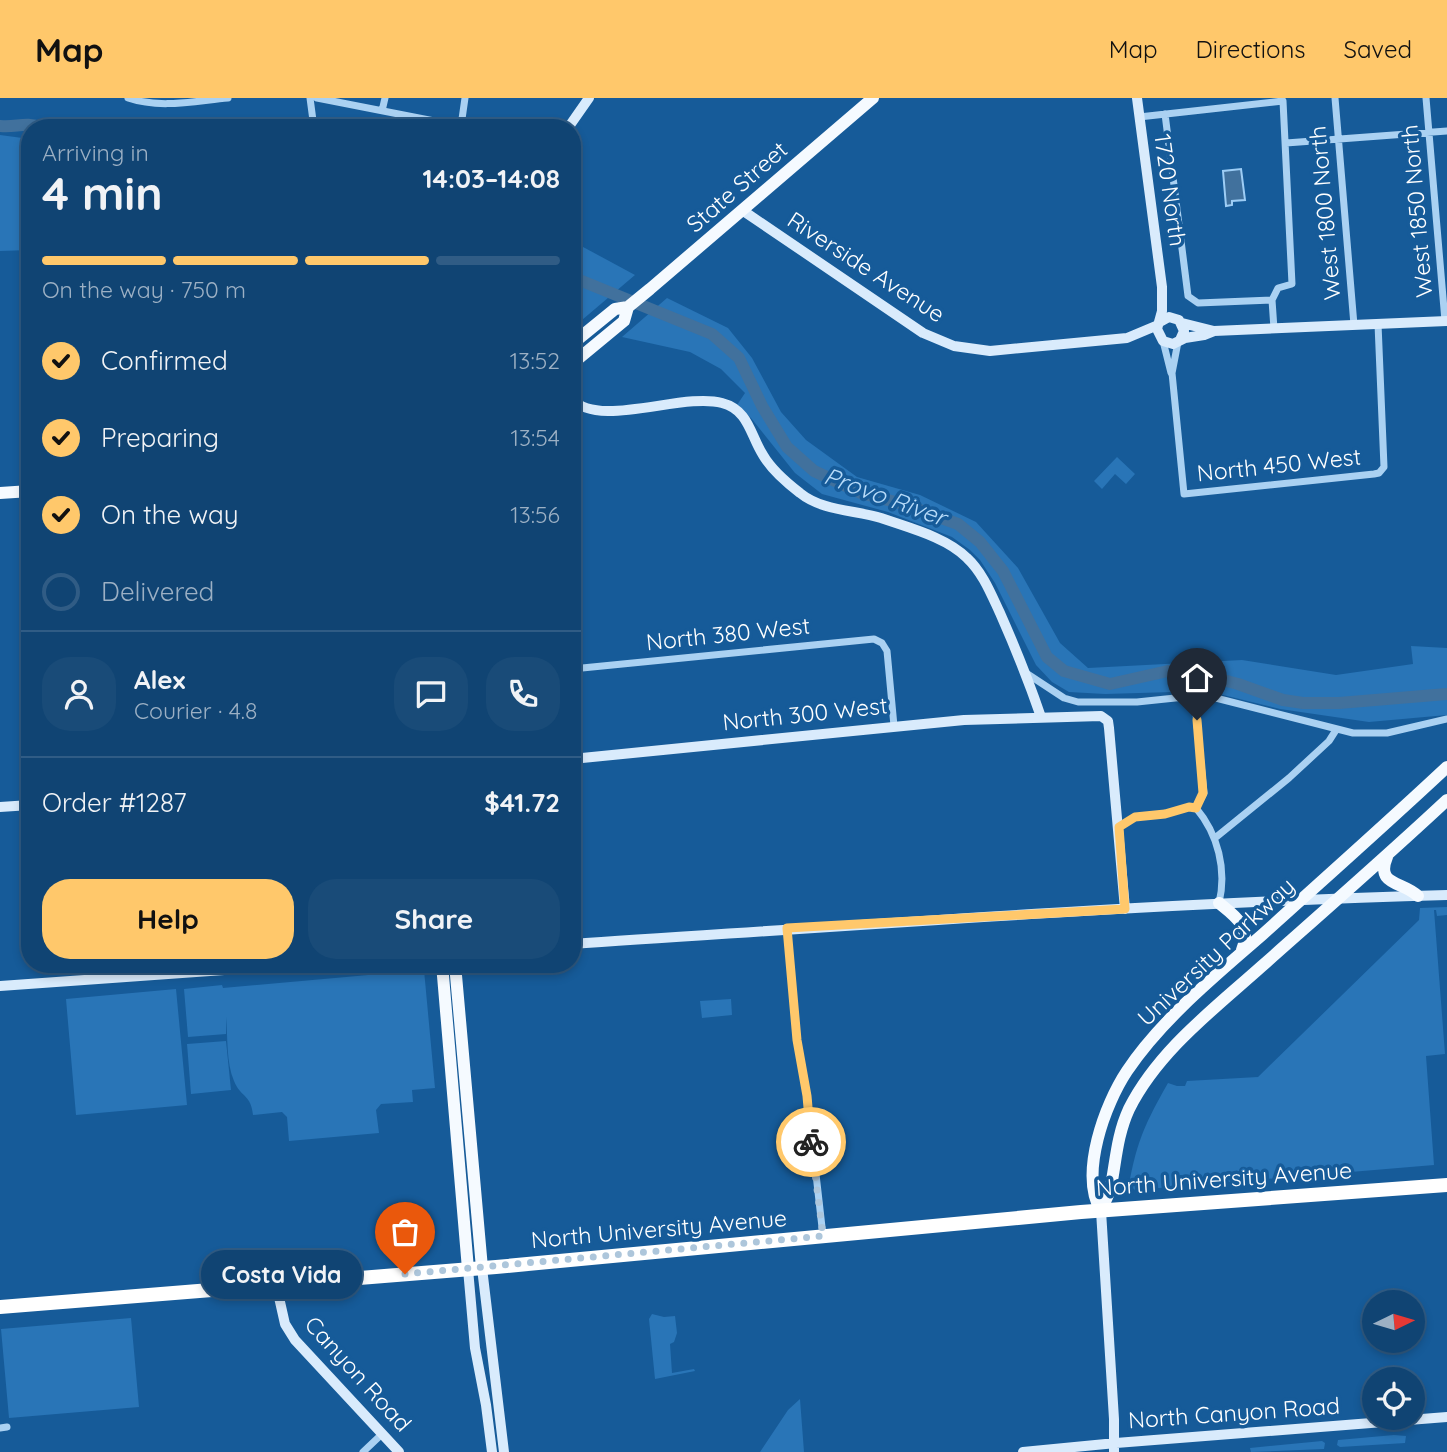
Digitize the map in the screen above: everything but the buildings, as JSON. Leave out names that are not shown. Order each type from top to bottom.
[{"type":"highway","name":"North University Avenue","points":[[0,1307],[475,1268],[1101,1211],[1447,1185]]},
{"type":"main road","name":"State Street","points":[[581,337],[615,309],[628,307],[650,289],[873,98]]},
{"type":"main road","name":"State Street","points":[[581,357],[624,321],[628,307]]},
{"type":"main road","points":[[0,493],[21,492]]},
{"type":"main road","name":"University Parkway","points":[[1101,1211],[1093,1188],[1095,1157],[1108,1107],[1136,1059],[1239,954],[1447,767]]},
{"type":"main road","name":"University Parkway","points":[[1101,1211],[1111,1187],[1121,1131],[1129,1110],[1154,1071],[1194,1027],[1447,800]]},
{"type":"main road","points":[[1390,853],[1385,859],[1385,877],[1392,883],[1410,888],[1418,896]]},
{"type":"main road","points":[[1219,902],[1239,919],[1244,927],[1245,941],[1239,954]]},
{"type":"main road","points":[[443,973],[459,1154],[475,1268]]},
{"type":"main road","points":[[456,973],[475,1268]]},
{"type":"street","points":[[128,98],[165,104],[228,98]]},
{"type":"street","points":[[310,98],[313,119]]},
{"type":"street","points":[[317,98],[424,119]]},
{"type":"street","points":[[382,111],[385,98]]},
{"type":"street","points":[[465,98],[465,119]]},
{"type":"street","points":[[574,119],[589,98]]},
{"type":"street","name":"1720 North","points":[[1138,98],[1162,287],[1159,324]]},
{"type":"street","name":"West 1800 North","points":[[1335,98],[1354,325]]},
{"type":"street","name":"West 1850 North","points":[[1426,98],[1446,321]]},
{"type":"street","points":[[1139,117],[1283,101],[1292,284],[1278,288],[1272,300],[1274,329]]},
{"type":"street","points":[[1165,114],[1188,296],[1198,303],[1272,300]]},
{"type":"street","points":[[1286,143],[1447,131]]},
{"type":"street","name":"Riverside Avenue","points":[[742,210],[923,333],[954,346],[972,350],[1006,350],[1127,338]]},
{"type":"street","name":"1720 North","points":[[1162,287],[1181,321]]},
{"type":"street","points":[[1127,338],[1169,317],[1214,331]]},
{"type":"street","points":[[1172,373],[1184,331],[1181,321]]},
{"type":"street","points":[[1127,338],[1161,340],[1169,344],[1214,331],[1446,321]]},
{"type":"street","points":[[1159,324],[1157,332],[1172,373]]},
{"type":"street","name":"North 450 West","points":[[1172,373],[1184,494],[1379,473],[1384,467],[1378,324]]},
{"type":"street","points":[[581,407],[599,412],[713,401],[735,409],[751,428],[763,455],[801,494],[825,505],[877,517],[912,529],[967,557],[988,588],[1020,657],[1041,717]]},
{"type":"street","name":"North 380 West","points":[[581,668],[878,640],[885,647],[888,656],[894,726]]},
{"type":"street","points":[[1026,673],[1064,698],[1078,702],[1137,702],[1204,695],[1336,730],[1362,733],[1387,733],[1447,719]]},
{"type":"street","points":[[1194,695],[1203,793],[1196,808]]},
{"type":"street","name":"North 300 West","points":[[581,758],[964,720],[1104,717],[1108,721],[1119,827]]},
{"type":"street","points":[[1216,838],[1289,778],[1329,741],[1336,730]]},
{"type":"street","points":[[0,807],[21,806]]},
{"type":"street","points":[[1125,909],[1119,827],[1135,817],[1165,814],[1189,807],[1196,808],[1216,838],[1223,886],[1219,902]]},
{"type":"street","points":[[581,943],[1219,902],[1447,895]]},
{"type":"street","points":[[787,928],[796,1032],[807,1096],[823,1236]]},
{"type":"street","points":[[0,986],[182,973]]},
{"type":"street","name":"University Parkway","points":[[1101,1211],[1116,1449]]},
{"type":"street","points":[[475,1268],[490,1343],[503,1452]]},
{"type":"street","points":[[475,1268],[475,1348],[492,1452]]},
{"type":"street","name":"Canyon Road","points":[[276,1284],[285,1324],[295,1340],[399,1452]]},
{"type":"street","name":"North Canyon Road","points":[[1023,1452],[1116,1449],[1447,1418]]},
{"type":"street","points":[[363,1452],[382,1434]]},
{"type":"shaded area","points":[[0,135],[21,138],[21,250],[0,251]]},
{"type":"shaded area","points":[[1241,169],[1245,200],[1232,201],[1232,205],[1226,206],[1223,171]]},
{"type":"shaded area","points":[[581,246],[635,275],[581,320]]},
{"type":"shaded area","points":[[667,298],[728,328],[752,358],[781,412],[806,440],[857,477],[920,495],[976,522],[1018,568],[1060,643],[1088,668],[1242,660],[1336,675],[1413,664],[1411,646],[1447,648],[1447,715],[1369,722],[1280,709],[1207,691],[1105,694],[1069,692],[1052,682],[1036,665],[995,583],[970,550],[952,537],[888,512],[822,494],[795,473],[751,418],[737,405],[745,393],[721,369],[690,352],[622,337]]},
{"type":"shaded area","points":[[1117,457],[1135,474],[1126,484],[1115,474],[1102,489],[1094,481]]},
{"type":"shaded area","points":[[1447,907],[1447,915],[1437,916],[1434,910],[1445,1054],[1426,1056],[1434,1165],[1135,1190],[1129,1185],[1143,1132],[1168,1083],[1185,1086],[1187,1081],[1258,1077],[1419,920],[1420,908]]},
{"type":"shaded area","points":[[390,973],[424,973],[435,1088],[412,1090],[413,1102],[381,1104],[376,1110],[379,1133],[289,1141],[287,1117],[282,1112],[253,1115],[248,1099],[237,1086],[231,1074],[226,1017],[226,1034],[188,1037],[184,989],[222,985],[223,988]]},
{"type":"shaded area","points":[[176,989],[187,1105],[76,1115],[66,999]]},
{"type":"shaded area","points":[[731,999],[732,1015],[702,1018],[700,1001]]},
{"type":"shaded area","points":[[226,1041],[231,1090],[191,1094],[187,1044]]},
{"type":"shaded area","points":[[652,1314],[675,1316],[677,1333],[674,1342],[670,1344],[672,1373],[695,1371],[655,1379],[649,1319]]},
{"type":"shaded area","points":[[131,1318],[139,1407],[9,1418],[1,1329]]},
{"type":"shaded area","points":[[800,1399],[804,1452],[760,1452],[788,1410]]},
{"type":"shaded area","points":[[1406,1436],[1405,1443],[1337,1445],[1338,1440]]},
{"type":"shaded area","points":[[1322,1441],[1325,1443],[1324,1449],[1251,1452],[1250,1448]]},
{"type":"waterway","name":"Provo River","points":[[0,126],[21,125]]},
{"type":"waterway","name":"Provo River","points":[[581,281],[712,334],[739,358],[762,406],[787,447],[814,471],[861,493],[903,504],[958,524],[980,542],[1003,571],[1047,657],[1064,671],[1110,684],[1168,671],[1197,673],[1283,700],[1303,703],[1339,703],[1447,694]]},
{"type":"way so far","points":[[405,1274],[823,1236],[811,1142]]},
{"type":"place","name":"Costa Vida","points":[[405,1274]]},
{"type":"route","points":[[811,1142],[807,1096],[797,1040],[787,928],[1125,909],[1119,827],[1135,817],[1196,808],[1203,793],[1197,720]]}]
